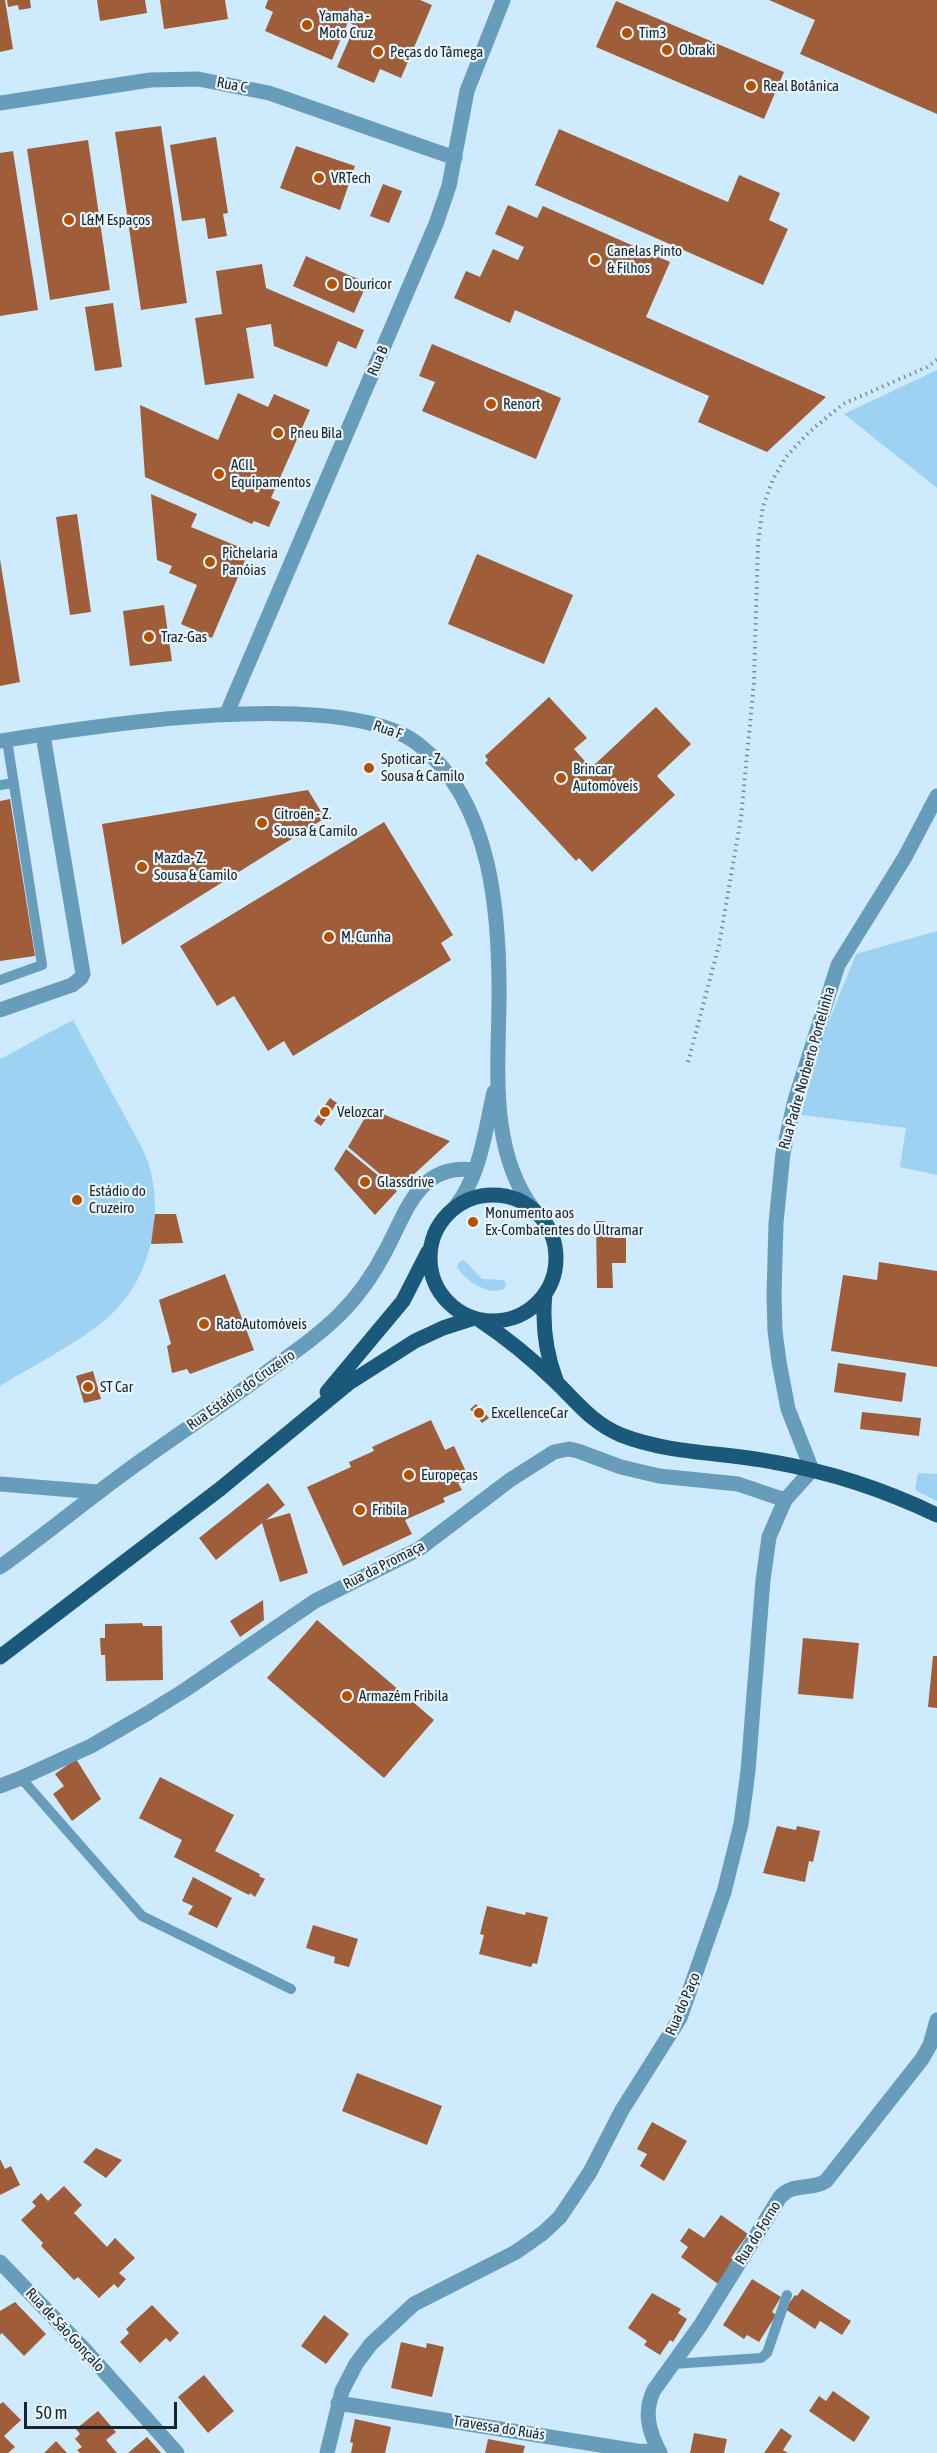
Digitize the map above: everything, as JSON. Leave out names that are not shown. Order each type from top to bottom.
[{"type":"main road","points":[[0,1656],[220,1489],[349,1383],[415,1341],[442,1328],[478,1320],[500,1321],[518,1316],[533,1306],[545,1293],[553,1276],[556,1258],[549,1231],[533,1209],[515,1199],[495,1195],[475,1197],[456,1206],[444,1217],[435,1231],[403,1301],[307,1416]]},
{"type":"main road","points":[[430,1246],[430,1266],[437,1286],[454,1308],[478,1320],[514,1344],[557,1383],[586,1414],[607,1428],[623,1436],[663,1446],[774,1462],[812,1470],[878,1489],[937,1515]]},
{"type":"main road","points":[[545,1293],[544,1330],[549,1361],[557,1383]]},
{"type":"street","name":"Rua B","points":[[227,713],[436,224],[455,158],[466,91],[503,0]]},
{"type":"street","name":"Rua C","points":[[0,103],[150,80],[173,78],[209,80],[269,93],[455,158]]},
{"type":"street","name":"Rua F","points":[[4,740],[227,713],[342,718],[387,728],[416,742],[430,753],[453,782],[465,802],[482,847],[492,898],[499,975],[496,1080]]},
{"type":"street","points":[[0,1010],[72,985],[83,974],[43,735]]},
{"type":"street","name":"Rua Padre Norberto Portelinha","points":[[812,1470],[788,1409],[775,1324],[777,1208],[784,1147],[795,1100],[838,965],[905,857],[937,795]]},
{"type":"street","points":[[456,1206],[467,1191],[475,1170],[496,1080]]},
{"type":"street","points":[[496,1080],[508,1161],[518,1188],[533,1209]]},
{"type":"street","name":"Rua Estádio do Cruzeiro","points":[[0,1567],[97,1492],[227,1402],[329,1327],[352,1304],[368,1283],[387,1250],[410,1200],[419,1190],[441,1174],[463,1169],[475,1170]]},
{"type":"street","name":"Rua da Promaça","points":[[0,1786],[91,1746],[148,1713],[315,1601],[419,1549],[510,1480],[554,1452],[569,1449],[578,1451],[621,1467],[659,1476],[738,1484],[785,1500]]},
{"type":"street","name":"Rua do Paço","points":[[327,2453],[338,2403],[356,2364],[371,2344],[397,2318],[426,2296],[516,2252],[543,2233],[560,2217],[590,2172],[622,2110],[680,2019],[724,1892],[741,1824],[748,1772],[768,1537],[785,1500],[812,1470]]},
{"type":"street","points":[[0,1484],[97,1492]]},
{"type":"street","name":"Rua do Forno","points":[[660,2453],[648,2424],[649,2402],[658,2385],[700,2326],[780,2196],[789,2189],[815,2186],[826,2181],[922,2059],[930,2045],[937,2020]]},
{"type":"street","name":"Rua de São Gonçalo","points":[[0,2262],[85,2350],[177,2453]]},
{"type":"street","name":"Travessa do Ruás","points":[[338,2403],[660,2453]]},
{"type":"lane","points":[[0,980],[42,965],[14,783],[4,740]]},
{"type":"lane","points":[[0,785],[14,783]]},
{"type":"lane","points":[[21,1778],[142,1916],[291,1989]]},
{"type":"lane","points":[[673,2364],[761,2358],[767,2353],[788,2295]]},
{"type":"path","points":[[688,1062],[720,945],[741,818],[754,682],[759,543],[764,506],[773,478],[786,457],[800,441],[843,404],[927,367],[937,360]]},
{"type":"shaded area","points":[[937,370],[937,488],[844,414]]},
{"type":"shaded area","points":[[937,931],[937,1175],[900,1167],[906,1128],[801,1115],[821,1040],[856,954]]},
{"type":"shaded area","name":"Estádio do Cruzeiro","points":[[73,1020],[148,1162],[155,1201],[151,1241],[138,1279],[128,1296],[115,1311],[76,1341],[0,1386],[0,1059]]},
{"type":"shaded area","points":[[464,1260],[482,1279],[504,1280],[506,1285],[504,1289],[498,1291],[485,1289],[471,1282],[457,1267],[460,1261]]},
{"type":"shaded area","points":[[918,1473],[937,1474],[937,1501],[915,1490]]},
{"type":"building","points":[[0,0],[5,0],[13,49],[0,52]]},
{"type":"building","points":[[7,0],[30,0],[31,8],[19,10],[18,5],[8,7]]},
{"type":"building","points":[[97,0],[145,0],[147,13],[100,21]]},
{"type":"building","points":[[160,0],[225,0],[228,19],[164,29]]},
{"type":"building","points":[[268,0],[420,0],[432,5],[401,78],[380,69],[374,83],[337,67],[355,26],[348,22],[332,60],[265,31],[273,12],[265,8]]},
{"type":"building","points":[[769,0],[937,0],[937,114],[800,54],[815,20]]},
{"type":"building","points":[[616,1],[784,72],[764,119],[596,47]]},
{"type":"building","points":[[161,126],[187,303],[141,310],[115,132]]},
{"type":"building","points":[[559,129],[728,202],[739,175],[780,193],[769,220],[788,229],[763,285],[535,185]]},
{"type":"building","points":[[216,137],[228,213],[223,214],[227,236],[208,239],[205,218],[182,221],[170,145]]},
{"type":"building","points":[[88,140],[110,290],[50,300],[27,149]]},
{"type":"building","points":[[296,146],[355,166],[340,210],[280,188]]},
{"type":"building","points":[[13,151],[38,310],[0,316],[0,153]]},
{"type":"building","points":[[383,184],[402,191],[389,223],[370,216]]},
{"type":"building","points":[[508,205],[537,218],[543,206],[670,262],[646,317],[826,397],[767,452],[698,422],[709,396],[515,310],[510,323],[454,298],[466,271],[480,277],[493,249],[518,260],[524,247],[495,234]]},
{"type":"building","points":[[306,256],[367,283],[354,313],[293,286]]},
{"type":"building","points":[[262,264],[266,288],[364,330],[356,349],[338,341],[327,367],[274,346],[271,324],[246,328],[254,378],[205,385],[195,318],[222,314],[216,271]]},
{"type":"building","points":[[113,303],[122,367],[95,371],[85,307]]},
{"type":"building","points":[[432,344],[561,398],[536,459],[422,411],[435,382],[419,376]]},
{"type":"building","points":[[238,393],[268,407],[274,394],[310,410],[271,498],[280,502],[269,527],[254,521],[252,524],[145,477],[140,405],[218,440]]},
{"type":"building","points":[[151,494],[197,514],[191,527],[249,551],[212,638],[181,624],[197,585],[169,573],[172,566],[157,560]]},
{"type":"building","points":[[77,514],[91,612],[70,615],[56,517]]},
{"type":"building","points":[[477,554],[573,595],[544,664],[448,624]]},
{"type":"building","points":[[0,559],[20,682],[0,686]]},
{"type":"building","points":[[164,605],[172,661],[130,666],[123,611]]},
{"type":"building","points":[[549,697],[587,738],[574,749],[591,768],[656,707],[691,744],[657,776],[675,795],[592,872],[579,858],[576,861],[485,763],[488,760],[485,756]]},
{"type":"building","points":[[308,790],[325,818],[122,945],[102,824]]},
{"type":"building","points":[[10,799],[35,956],[0,961],[0,801]]},
{"type":"building","points":[[384,822],[453,935],[441,943],[451,960],[293,1056],[284,1041],[268,1051],[234,996],[217,1006],[180,946]]},
{"type":"building","points":[[330,1098],[337,1103],[321,1126],[314,1121]]},
{"type":"building","points":[[370,1109],[450,1141],[398,1189],[348,1147]]},
{"type":"building","points":[[346,1149],[397,1191],[375,1215],[334,1169]]},
{"type":"building","points":[[155,1214],[176,1214],[183,1243],[151,1244]]},
{"type":"building","points":[[596,1221],[605,1221],[605,1228],[612,1228],[613,1238],[626,1238],[626,1263],[612,1263],[613,1288],[597,1288]]},
{"type":"building","points":[[879,1262],[937,1271],[937,1367],[831,1351],[843,1275],[877,1280]]},
{"type":"building","points":[[225,1274],[254,1350],[190,1374],[187,1369],[172,1373],[167,1346],[171,1344],[159,1300]]},
{"type":"building","points":[[838,1363],[906,1373],[902,1402],[834,1392]]},
{"type":"building","points":[[93,1371],[101,1399],[84,1403],[76,1376]]},
{"type":"building","points":[[476,1404],[489,1418],[482,1423],[470,1409]]},
{"type":"building","points":[[862,1412],[921,1418],[919,1436],[860,1429]]},
{"type":"building","points":[[431,1420],[445,1450],[454,1446],[469,1478],[458,1483],[462,1490],[443,1498],[445,1502],[405,1520],[412,1534],[343,1566],[307,1487],[351,1467],[349,1462],[374,1451],[372,1447]]},
{"type":"building","points":[[268,1483],[285,1505],[266,1520],[290,1513],[308,1573],[280,1582],[262,1523],[216,1560],[199,1538]]},
{"type":"building","points":[[263,1600],[264,1620],[240,1637],[230,1621]]},
{"type":"building","name":"Armazém Fribila","points":[[317,1620],[434,1720],[384,1778],[267,1678]]},
{"type":"building","points":[[142,1623],[143,1626],[162,1626],[163,1680],[106,1681],[105,1655],[101,1655],[100,1638],[105,1638],[105,1624]]},
{"type":"building","points":[[803,1638],[859,1643],[853,1699],[798,1694]]},
{"type":"building","points":[[933,1656],[937,1656],[937,1708],[928,1707]]},
{"type":"building","points":[[76,1759],[101,1799],[72,1821],[53,1794],[64,1786],[55,1774]]},
{"type":"building","points":[[160,1777],[234,1815],[215,1851],[260,1874],[259,1876],[265,1879],[255,1897],[174,1857],[182,1840],[139,1818]]},
{"type":"building","points":[[777,1826],[796,1830],[797,1826],[820,1831],[813,1862],[809,1861],[805,1882],[763,1873]]},
{"type":"building","points":[[193,1877],[232,1898],[217,1928],[188,1914],[193,1906],[182,1901]]},
{"type":"building","points":[[487,1906],[525,1915],[526,1912],[548,1917],[537,1964],[533,1963],[531,1967],[479,1954],[484,1935],[480,1934]]},
{"type":"building","points":[[313,1925],[358,1939],[349,1967],[334,1963],[335,1957],[306,1948]]},
{"type":"building","points":[[357,2073],[442,2106],[427,2145],[342,2111]]},
{"type":"building","points":[[652,2122],[687,2141],[664,2181],[640,2166],[647,2154],[637,2149]]},
{"type":"building","points":[[96,2148],[122,2160],[106,2178],[83,2162]]},
{"type":"building","points":[[0,2159],[5,2169],[11,2166],[20,2185],[0,2195]]},
{"type":"building","points":[[64,2186],[82,2205],[74,2213],[107,2247],[115,2238],[135,2258],[119,2273],[126,2279],[118,2288],[114,2284],[99,2298],[78,2277],[74,2280],[41,2246],[43,2243],[21,2220],[36,2206],[32,2202],[41,2193],[48,2201]]},
{"type":"building","points":[[721,2215],[748,2234],[731,2258],[735,2260],[718,2284],[681,2257],[688,2247],[680,2241],[689,2228],[704,2238]]},
{"type":"building","points":[[752,2279],[781,2297],[772,2312],[776,2315],[759,2342],[747,2335],[744,2339],[723,2325]]},
{"type":"building","points":[[802,2289],[851,2321],[842,2335],[820,2321],[815,2329],[785,2309]]},
{"type":"building","points":[[652,2293],[681,2309],[678,2313],[687,2319],[673,2342],[670,2340],[660,2355],[644,2345],[647,2341],[628,2328]]},
{"type":"building","points":[[15,2302],[46,2334],[24,2356],[2,2333],[0,2335],[0,2311]]},
{"type":"building","points":[[152,2305],[179,2333],[170,2342],[166,2338],[140,2363],[120,2342],[129,2333],[126,2329]]},
{"type":"building","points":[[324,2315],[349,2334],[326,2364],[301,2346]]},
{"type":"building","points":[[401,2342],[426,2348],[427,2343],[444,2347],[432,2397],[391,2388]]},
{"type":"building","points":[[204,2375],[234,2411],[208,2433],[178,2397]]},
{"type":"building","points":[[833,2391],[870,2417],[854,2442],[809,2411],[819,2396],[826,2401]]},
{"type":"building","points":[[3,2402],[21,2420],[4,2436],[15,2447],[8,2453],[0,2453],[0,2404]]},
{"type":"building","points":[[98,2411],[116,2432],[106,2440],[117,2453],[80,2453],[77,2450],[82,2447],[75,2439],[80,2434],[76,2429]]},
{"type":"building","points":[[355,2419],[391,2427],[385,2453],[351,2453],[353,2443],[350,2442]]},
{"type":"building","points":[[781,2428],[792,2436],[783,2450],[788,2453],[764,2453]]},
{"type":"building","points":[[694,2433],[727,2439],[724,2453],[690,2453]]},
{"type":"building","points":[[147,2437],[161,2453],[128,2453]]},
{"type":"building","points":[[488,2439],[525,2446],[523,2453],[485,2453]]},
{"type":"building","points":[[56,2441],[67,2453],[44,2453]]},
{"type":"place","name":"Yamaha - Moto Cruz","points":[[307,25]]},
{"type":"place","name":"Tim3","points":[[627,33]]},
{"type":"place","name":"Obraki","points":[[667,50]]},
{"type":"place","name":"Peças do Tâmega","points":[[378,52]]},
{"type":"place","name":"Real Botânica","points":[[751,86]]},
{"type":"place","name":"VRTech","points":[[319,178]]},
{"type":"place","name":"L&M Espaços","points":[[69,220]]},
{"type":"place","name":"Canelas Pinto & Filhos","points":[[595,260]]},
{"type":"place","name":"Douricor","points":[[332,284]]},
{"type":"place","name":"Renort","points":[[491,404]]},
{"type":"place","name":"Pneu Bila","points":[[278,433]]},
{"type":"place","name":"ACIL Equipamentos","points":[[219,474]]},
{"type":"place","name":"Pichelaria Panóias","points":[[210,562]]},
{"type":"place","name":"Traz-Gas","points":[[149,637]]},
{"type":"place","name":"Spoticar - Z. Sousa & Camilo","points":[[369,768]]},
{"type":"place","name":"Brincar Automóveis","points":[[561,778]]},
{"type":"place","name":"Citroën - Z. Sousa & Camilo","points":[[262,823]]},
{"type":"place","name":"Mazda- Z. Sousa & Camilo","points":[[142,867]]},
{"type":"place","name":"M. Cunha","points":[[329,937]]},
{"type":"place","name":"Velozcar","points":[[325,1112]]},
{"type":"place","name":"Glassdrive","points":[[365,1182]]},
{"type":"place","name":"Estádio do Cruzeiro","points":[[77,1200]]},
{"type":"place","name":"Monumento aos Ex-Combatentes do Ultramar","points":[[473,1222]]},
{"type":"place","name":"RatoAutomóveis","points":[[204,1324]]},
{"type":"place","name":"ST Car","points":[[88,1387]]},
{"type":"place","name":"ExcellenceCar","points":[[479,1413]]},
{"type":"place","name":"Europeças","points":[[409,1475]]},
{"type":"place","name":"Fribila","points":[[360,1510]]},
{"type":"place","name":"Armazém Fribila","points":[[347,1696]]}]
